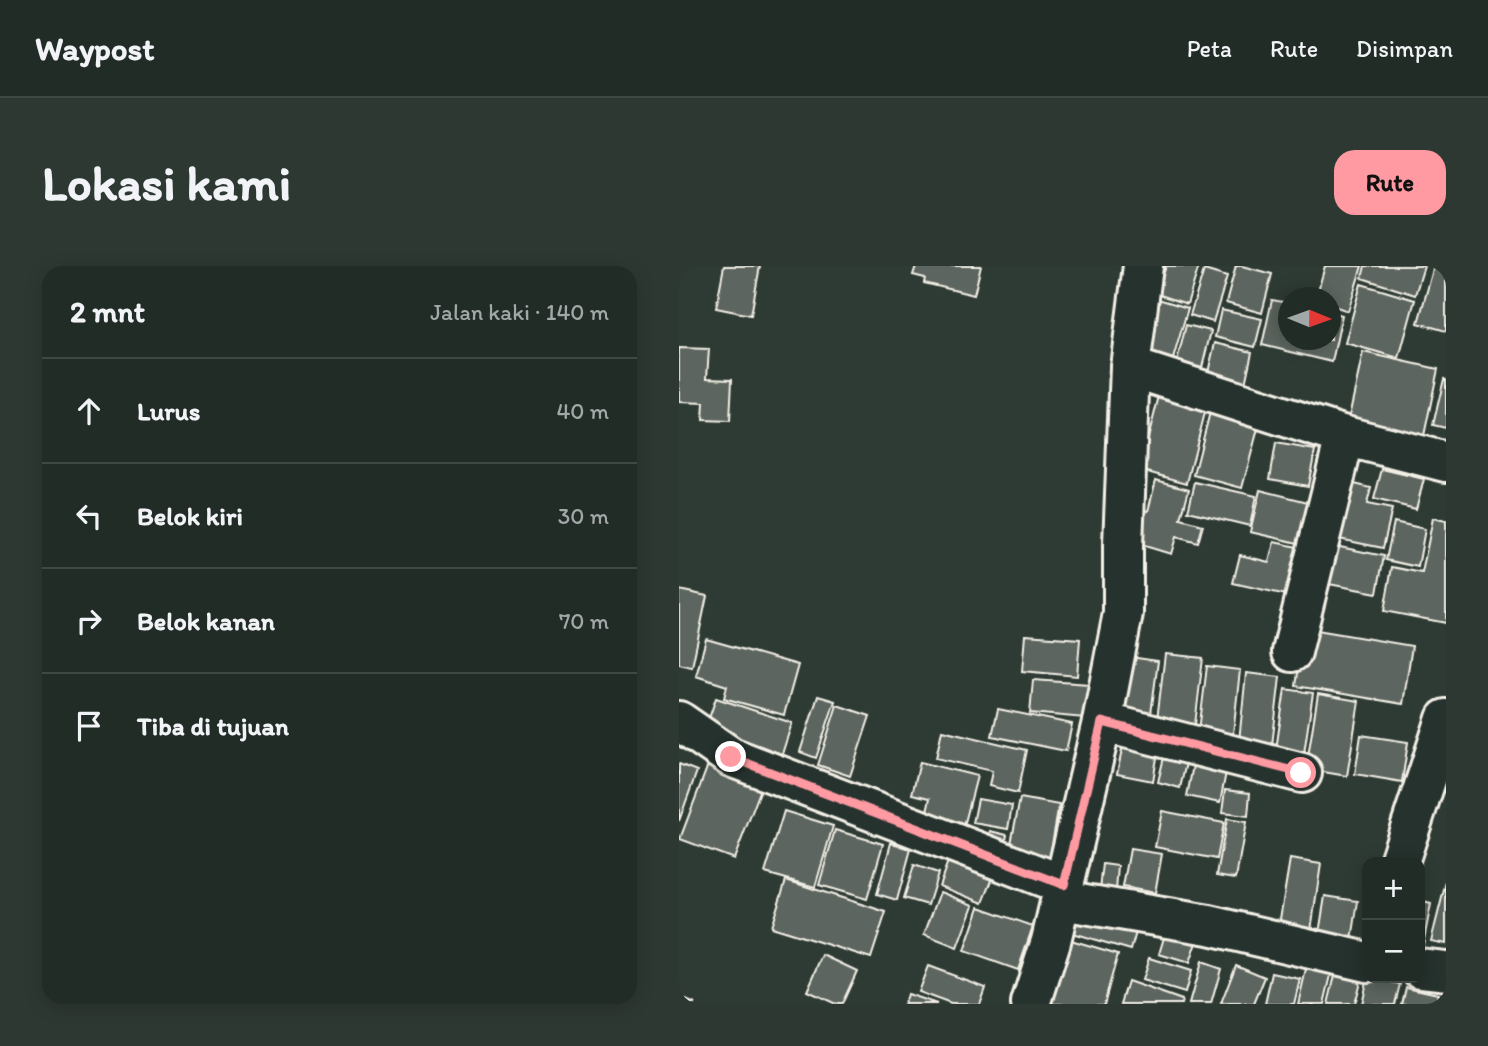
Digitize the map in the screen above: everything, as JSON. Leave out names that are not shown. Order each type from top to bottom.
[{"type":"street","points":[[1031,1004],[1051,942],[1102,722],[1123,613],[1123,545],[1131,367],[1143,266]]},
{"type":"street","points":[[1131,367],[1345,436],[1446,461]]},
{"type":"street","points":[[1291,652],[1345,436]]},
{"type":"street","points":[[1401,857],[1446,719]]},
{"type":"street","points":[[679,720],[731,757],[1062,892],[1362,961]]},
{"type":"street","points":[[1102,722],[1301,773]]},
{"type":"street","points":[[1425,969],[1446,971]]},
{"type":"building","points":[[724,266],[760,266],[751,315],[716,308]]},
{"type":"building","points":[[916,266],[981,266],[974,295],[924,283],[925,278],[913,275]]},
{"type":"building","points":[[1166,266],[1199,266],[1187,304],[1157,294]]},
{"type":"building","points":[[1236,266],[1272,274],[1262,313],[1226,303]]},
{"type":"building","points":[[1325,266],[1362,266],[1348,311],[1341,309],[1341,287],[1319,287]]},
{"type":"building","points":[[1365,266],[1424,266],[1415,295],[1362,278]]},
{"type":"building","points":[[1434,266],[1446,266],[1446,331],[1418,323]]},
{"type":"building","points":[[1204,270],[1227,277],[1213,322],[1190,315]]},
{"type":"building","points":[[1361,284],[1415,300],[1399,358],[1345,343]]},
{"type":"building","points":[[1158,299],[1188,308],[1173,359],[1143,351]]},
{"type":"building","points":[[1272,300],[1278,301],[1278,349],[1262,345]]},
{"type":"building","points":[[1221,310],[1262,319],[1255,347],[1215,337]]},
{"type":"building","points":[[1186,325],[1211,331],[1199,380],[1174,374]]},
{"type":"building","points":[[1215,343],[1252,352],[1242,398],[1204,389]]},
{"type":"building","points":[[679,348],[709,349],[707,378],[732,379],[730,421],[703,420],[704,403],[679,402]]},
{"type":"building","points":[[1283,350],[1335,350],[1332,362]]},
{"type":"building","points":[[1363,352],[1438,369],[1421,450],[1377,441],[1380,424],[1349,417]]},
{"type":"building","points":[[1444,379],[1446,380],[1446,428],[1433,425]]},
{"type":"building","points":[[1162,384],[1209,397],[1187,483],[1140,470]]},
{"type":"building","points":[[1210,412],[1259,425],[1242,488],[1194,475]]},
{"type":"building","points":[[1276,443],[1315,450],[1308,486],[1270,479]]},
{"type":"building","points":[[1382,469],[1424,479],[1416,509],[1374,499]]},
{"type":"building","points":[[1156,480],[1189,489],[1181,519],[1203,525],[1198,543],[1176,537],[1171,554],[1138,544],[1133,508],[1148,511]]},
{"type":"building","points":[[1342,481],[1371,488],[1367,504],[1392,509],[1383,548],[1329,537]]},
{"type":"building","points":[[1195,482],[1256,496],[1250,526],[1188,511]]},
{"type":"building","points":[[1260,490],[1320,505],[1311,546],[1250,532]]},
{"type":"building","points":[[1433,518],[1446,521],[1446,623],[1384,611],[1392,567],[1422,573]]},
{"type":"building","points":[[1394,522],[1425,529],[1418,567],[1386,560]]},
{"type":"building","points":[[1274,542],[1311,550],[1300,598],[1233,583],[1240,555],[1269,562]]},
{"type":"building","points":[[1325,544],[1384,556],[1377,593],[1318,582]]},
{"type":"building","points":[[679,590],[707,596],[692,667],[679,664]]},
{"type":"building","points":[[1305,628],[1412,646],[1403,704],[1296,686]]},
{"type":"building","points":[[1025,635],[1080,639],[1077,676],[1022,671]]},
{"type":"building","points":[[706,639],[798,665],[784,715],[724,698],[727,686],[696,676]]},
{"type":"building","points":[[1165,654],[1203,658],[1194,733],[1156,728]]},
{"type":"building","points":[[1123,656],[1158,661],[1149,729],[1114,724]]},
{"type":"building","points":[[1207,666],[1240,670],[1232,743],[1198,739]]},
{"type":"building","points":[[1246,673],[1280,677],[1271,754],[1238,751]]},
{"type":"building","points":[[1033,680],[1089,684],[1085,718],[1030,713]]},
{"type":"building","points":[[1285,689],[1313,693],[1303,760],[1275,756]]},
{"type":"building","points":[[1318,694],[1359,701],[1347,776],[1306,769]]},
{"type":"building","points":[[818,696],[835,701],[816,758],[800,752]]},
{"type":"building","points":[[716,698],[792,723],[782,754],[705,730]]},
{"type":"building","points":[[837,705],[870,716],[850,776],[818,765]]},
{"type":"building","points":[[998,709],[1072,724],[1066,751],[992,736]]},
{"type":"building","points":[[942,730],[1027,750],[1018,793],[989,786],[992,771],[936,758]]},
{"type":"building","points":[[1361,735],[1408,742],[1402,782],[1355,774]]},
{"type":"building","points":[[1123,745],[1158,752],[1153,781],[1117,774]]},
{"type":"building","points":[[1165,753],[1187,759],[1180,788],[1158,782]]},
{"type":"building","points":[[1195,755],[1228,762],[1220,803],[1187,796]]},
{"type":"building","points":[[920,762],[977,776],[961,838],[923,828],[930,798],[912,794]]},
{"type":"building","points":[[679,764],[697,771],[679,821]]},
{"type":"building","points":[[708,765],[762,786],[734,859],[680,839]]},
{"type":"building","points":[[1225,790],[1250,793],[1248,816],[1222,813]]},
{"type":"building","points":[[1020,798],[1059,805],[1049,862],[1009,854]]},
{"type":"building","points":[[978,799],[1012,805],[1008,829],[973,823]]},
{"type":"building","points":[[784,811],[833,826],[815,887],[765,873]]},
{"type":"building","points":[[1162,811],[1224,823],[1217,859],[1155,847]]},
{"type":"building","points":[[1227,819],[1246,822],[1236,878],[1217,875]]},
{"type":"building","points":[[835,830],[883,844],[867,899],[819,885]]},
{"type":"building","points":[[990,831],[1007,835],[1003,854],[986,851]]},
{"type":"building","points":[[891,843],[911,849],[897,900],[877,894]]},
{"type":"building","points":[[1130,849],[1162,854],[1155,893],[1123,887]]},
{"type":"building","points":[[951,853],[996,870],[983,903],[939,886]]},
{"type":"building","points":[[1290,859],[1321,864],[1311,930],[1279,925]]},
{"type":"building","points":[[1103,864],[1118,866],[1116,891],[1151,895],[1149,908],[1099,897]]},
{"type":"building","points":[[914,865],[938,873],[928,905],[904,898]]},
{"type":"building","points":[[786,880],[886,912],[871,958],[771,927]]},
{"type":"building","points":[[1446,882],[1446,944],[1431,941]]},
{"type":"building","points":[[940,892],[973,905],[957,948],[924,935]]},
{"type":"building","points":[[1325,896],[1358,901],[1351,946],[1318,940]]},
{"type":"building","points":[[1425,902],[1431,904],[1425,935]]},
{"type":"building","points":[[1072,906],[1138,925],[1131,950],[1065,931]]},
{"type":"building","points":[[979,907],[1033,926],[1018,970],[964,951]]},
{"type":"building","points":[[1169,921],[1200,931],[1189,963],[1159,954]]},
{"type":"building","points":[[1064,938],[1118,954],[1104,1004],[1045,1004]]},
{"type":"building","points":[[823,955],[857,971],[842,1004],[835,1004],[807,991]]},
{"type":"building","points":[[1149,958],[1191,971],[1185,993],[1142,980]]},
{"type":"building","points":[[1201,962],[1221,969],[1211,1004],[1189,1004]]},
{"type":"building","points":[[1338,963],[1362,970],[1354,1004],[1328,1004]]},
{"type":"building","points":[[1236,965],[1265,977],[1254,1004],[1221,1004]]},
{"type":"building","points":[[1307,965],[1332,971],[1324,1004],[1298,1004]]},
{"type":"building","points":[[928,966],[985,987],[979,1004],[951,1004],[918,992]]},
{"type":"building","points":[[1272,973],[1300,979],[1294,1004],[1265,1004]]},
{"type":"building","points":[[1128,981],[1182,1000],[1181,1004],[1121,1004]]},
{"type":"building","points":[[1366,983],[1400,984],[1395,1004],[1361,1004]]},
{"type":"building","points":[[1406,987],[1438,994],[1436,1004],[1402,1004]]},
{"type":"building","points":[[907,994],[937,1004],[904,1004]]},
{"type":"building","points":[[679,997],[695,1004],[679,1004]]},
{"type":"route","points":[[731,757],[1064,885],[1102,722],[1301,773]]}]
